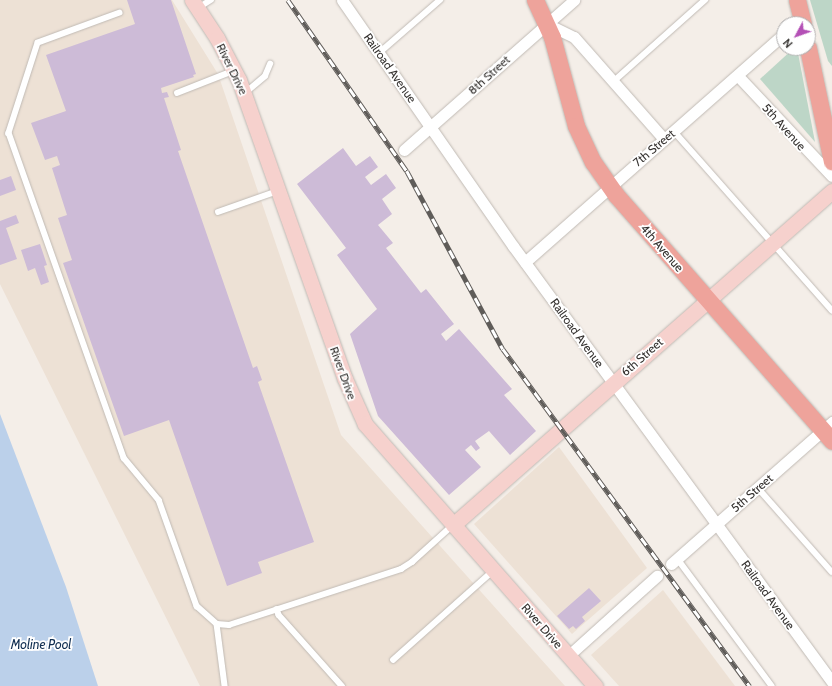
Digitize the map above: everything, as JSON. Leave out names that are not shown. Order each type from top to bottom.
[{"type":"main road","name":"4th Avenue","points":[[535,0],[547,24],[576,126],[593,162],[609,186],[708,300],[829,431]]},
{"type":"main road","points":[[797,0],[799,16]]},
{"type":"main road","name":"River Drive","points":[[195,4],[235,71],[244,93],[356,407],[379,443],[595,686]]},
{"type":"main road","points":[[810,56],[832,162]]},
{"type":"main road","name":"6th Street","points":[[453,525],[832,191]]},
{"type":"street","name":"Railroad Avenue","points":[[342,0],[525,262],[832,682]]},
{"type":"street","name":"8th Street","points":[[404,150],[574,0]]},
{"type":"street","points":[[547,24],[574,37],[664,139]]},
{"type":"street","name":"7th Street","points":[[525,262],[609,186],[738,76],[776,41]]},
{"type":"street","name":"5th Avenue","points":[[738,76],[832,176]]},
{"type":"street","name":"5th Street","points":[[674,561],[758,488],[829,431]]},
{"type":"street","points":[[568,656],[656,576]]},
{"type":"lane","points":[[195,4],[211,0]]},
{"type":"lane","points":[[379,53],[440,0]]},
{"type":"lane","points":[[614,81],[705,0]]},
{"type":"lane","points":[[120,13],[38,43],[9,133],[124,458],[159,500],[193,597],[205,616],[216,624],[229,625],[401,569],[412,562],[453,525]]},
{"type":"lane","points":[[244,93],[265,76],[270,64]]},
{"type":"lane","points":[[177,93],[235,71]]},
{"type":"lane","points":[[674,131],[832,310]]},
{"type":"lane","points":[[218,212],[279,191]]},
{"type":"lane","points":[[758,488],[832,572]]},
{"type":"lane","points":[[674,561],[772,686]]},
{"type":"lane","points":[[393,660],[493,571]]},
{"type":"lane","points":[[278,609],[279,615],[342,686]]},
{"type":"lane","points":[[216,624],[225,686]]},
{"type":"shaded area","points":[[0,0],[172,0],[218,74],[341,435],[565,686],[200,686],[0,284]]},
{"type":"shaded area","points":[[559,447],[647,568],[572,634],[474,524]]},
{"type":"shaded area","points":[[663,590],[735,686],[619,686],[591,655]]},
{"type":"green space","points":[[810,0],[832,0],[832,66],[828,61],[816,16]]},
{"type":"green space","points":[[785,56],[799,56],[815,142],[760,79]]},
{"type":"water","name":"Moline Pool","points":[[0,414],[66,587],[98,686],[0,686]]},
{"type":"building","points":[[127,0],[171,0],[196,74],[193,75],[194,77],[161,88],[162,93],[167,92],[169,97],[164,98],[181,150],[178,151],[253,368],[257,366],[262,380],[258,382],[314,542],[258,562],[262,573],[227,586],[169,420],[124,436],[63,263],[72,260],[58,218],[67,215],[52,168],[60,165],[57,156],[45,160],[31,123],[66,111],[46,55],[135,24]]},
{"type":"building","points":[[343,148],[356,166],[370,156],[378,167],[365,177],[371,185],[386,174],[396,188],[382,199],[392,214],[378,225],[393,243],[386,248],[421,293],[426,289],[454,324],[441,334],[446,341],[459,329],[512,389],[504,395],[536,431],[510,455],[489,431],[475,441],[480,448],[476,451],[471,445],[465,450],[481,467],[449,495],[378,416],[350,334],[377,309],[337,255],[346,248],[297,184]]},
{"type":"building","points":[[11,176],[16,190],[0,196],[0,180]]},
{"type":"building","points":[[16,215],[19,223],[6,228],[17,259],[0,265],[0,221]]},
{"type":"building","points":[[40,244],[47,265],[44,266],[49,282],[41,285],[35,268],[28,271],[21,250]]},
{"type":"building","points":[[589,588],[601,601],[582,617],[585,621],[576,629],[573,626],[569,629],[557,616]]},
{"type":"railway","points":[[288,0],[407,171],[503,349],[750,686]]}]
